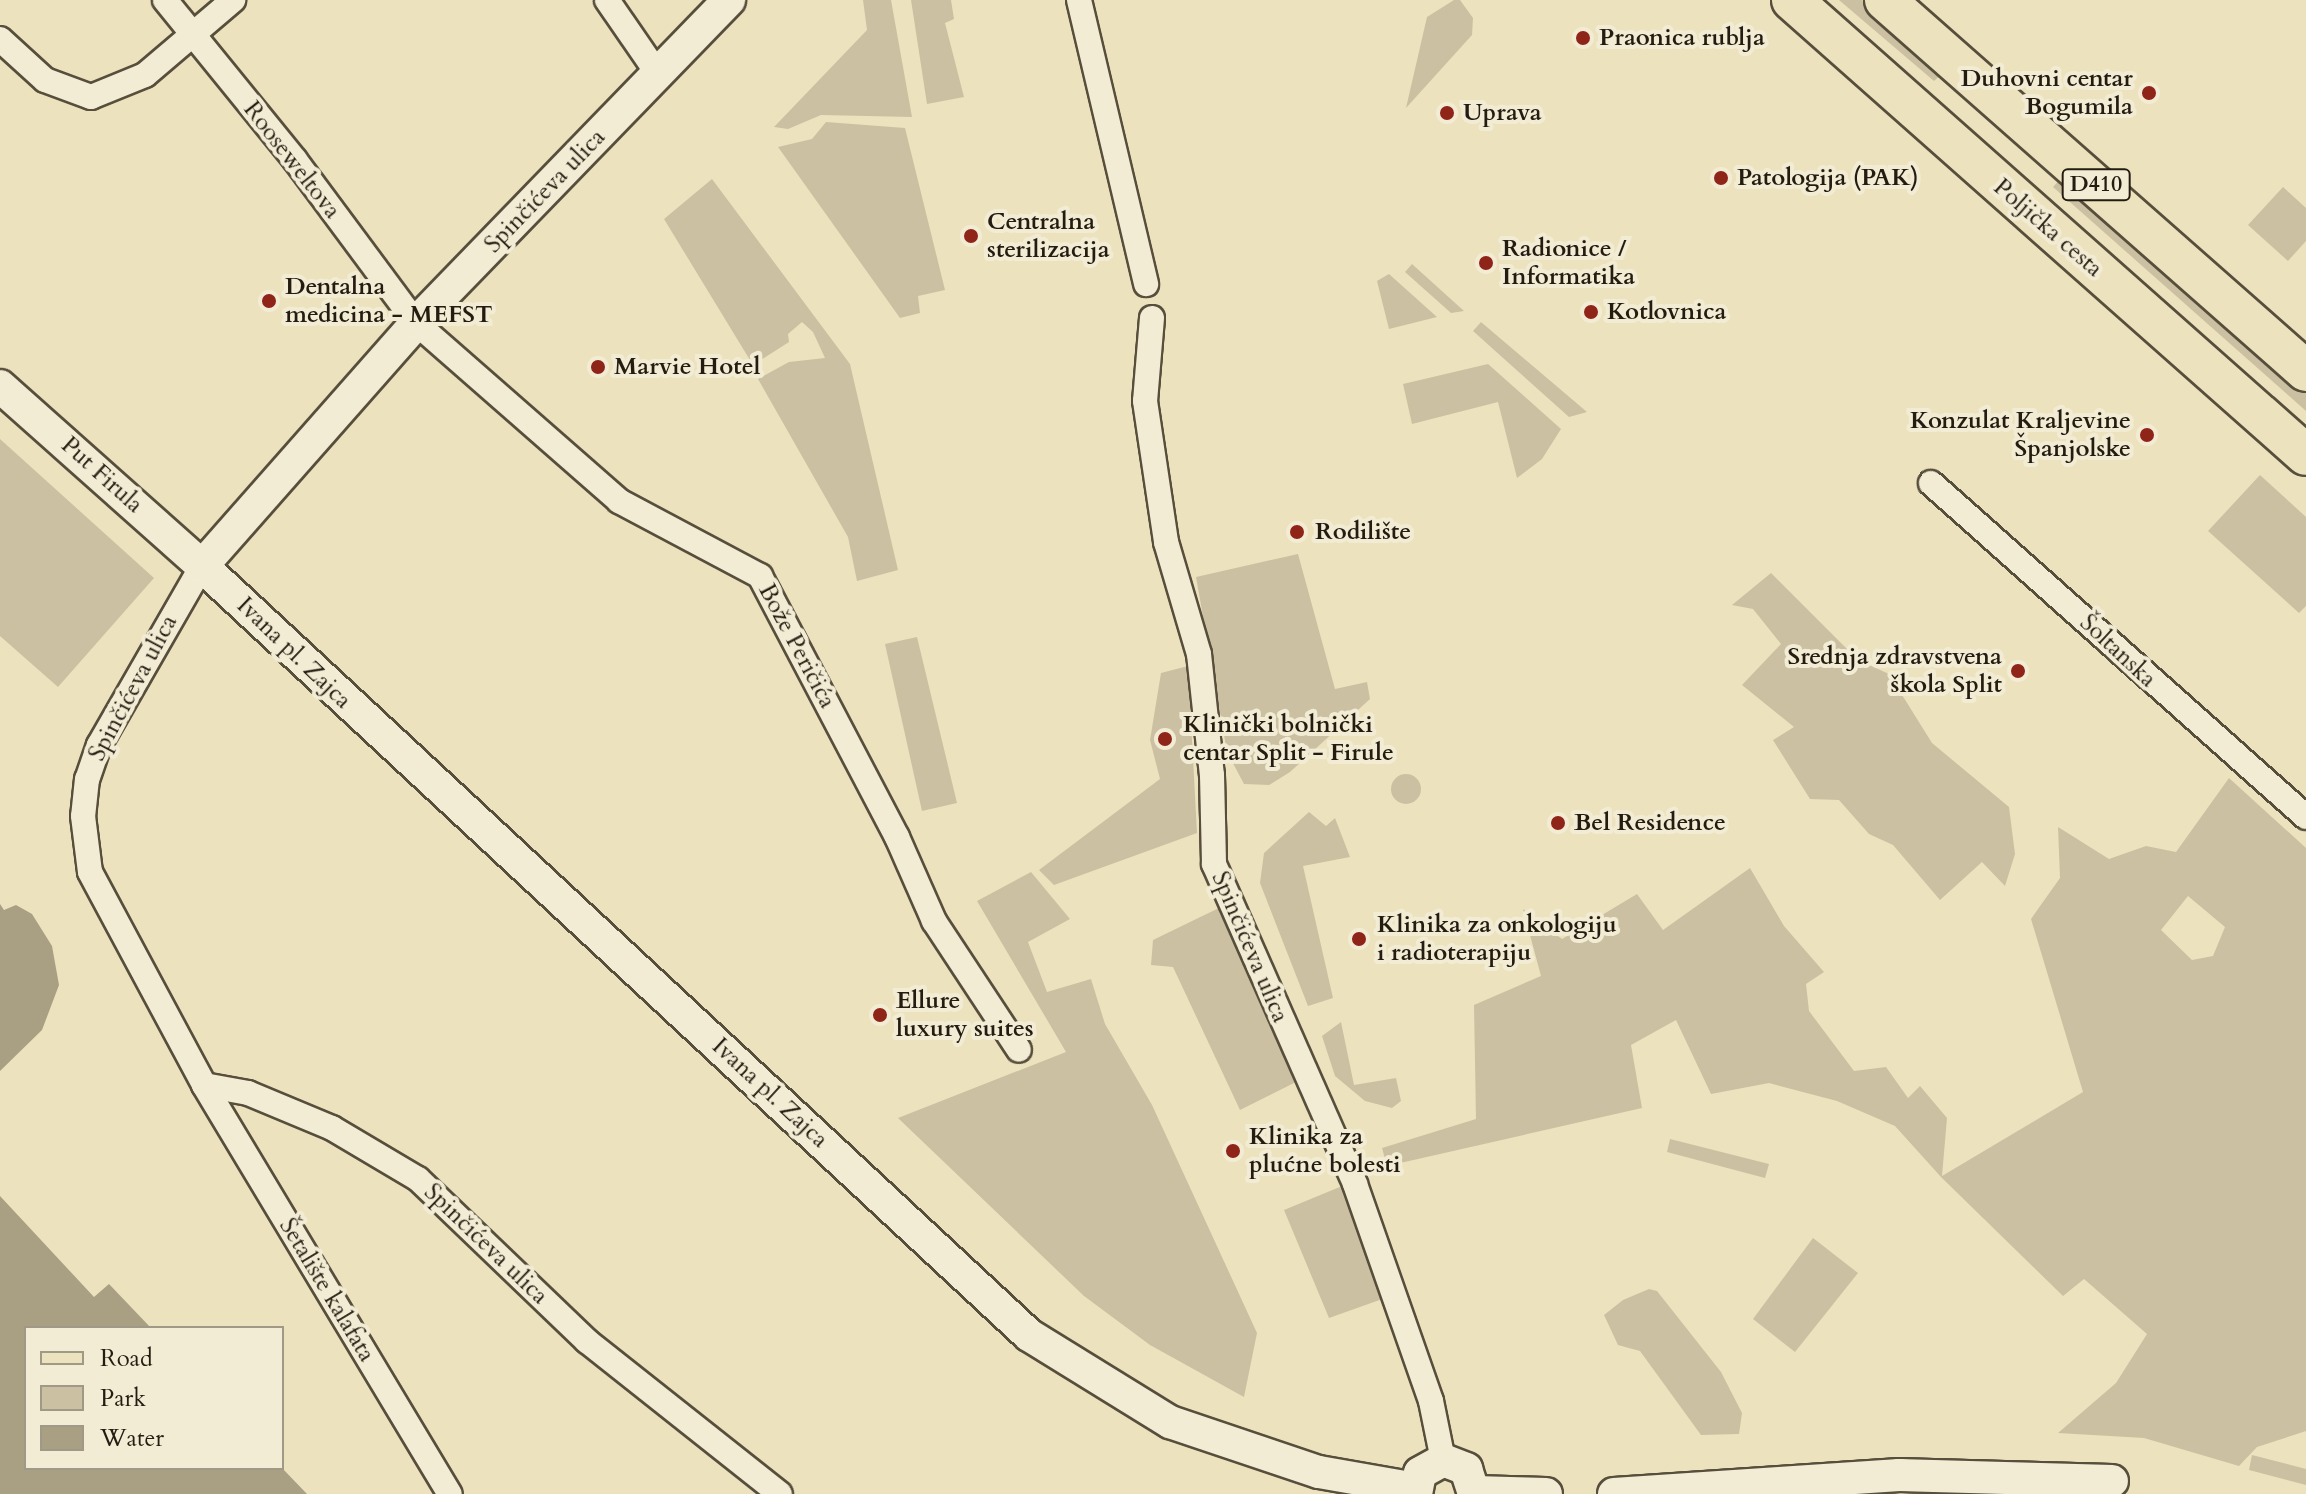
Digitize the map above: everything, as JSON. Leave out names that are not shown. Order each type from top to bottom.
[{"type":"main road","name":"Poljička cesta","points":[[1792,0],[2306,455]]},
{"type":"main road","name":"D410","points":[[1885,0],[2306,371]]},
{"type":"street","name":"Rooseweltova","points":[[165,0],[295,160],[416,323]]},
{"type":"street","points":[[0,39],[45,80],[91,97],[145,75],[233,0]]},
{"type":"street","points":[[607,0],[658,74]]},
{"type":"street","name":"Spinčićeva ulica","points":[[729,0],[416,323],[202,566],[99,745],[87,779],[83,816],[90,872],[102,903],[204,1085],[248,1093],[332,1128],[418,1179],[587,1341],[780,1494]]},
{"type":"street","points":[[1079,0],[1146,284]]},
{"type":"street","name":"Spinčićeva ulica","points":[[1152,318],[1145,401],[1166,542],[1199,654],[1212,775],[1214,864],[1355,1184],[1431,1401],[1443,1460]]},
{"type":"street","name":"Bože Peričića","points":[[416,323],[619,501],[760,576],[897,837],[934,921],[1019,1050]]},
{"type":"street","name":"Put Firula","points":[[0,386],[202,566]]},
{"type":"street","name":"Šoltanska","points":[[1931,483],[2306,817]]},
{"type":"street","name":"Ivana pl. Zajca","points":[[202,566],[1029,1335],[1170,1422],[1319,1472],[1416,1491]]},
{"type":"street","name":"Šetalište kalafata","points":[[204,1085],[450,1494]]},
{"type":"street","points":[[1416,1491],[1426,1466],[1443,1460],[1466,1469],[1474,1493],[1546,1494]]},
{"type":"street","points":[[1614,1494],[1910,1474],[2112,1481]]},
{"type":"green space","points":[[863,0],[891,0],[912,117],[821,115],[788,129],[774,127],[867,30]]},
{"type":"green space","points":[[911,0],[951,0],[954,19],[945,23],[964,97],[927,104]]},
{"type":"green space","points":[[1454,0],[1460,0],[1473,18],[1472,35],[1406,108],[1427,17]]},
{"type":"green space","points":[[1839,0],[1862,0],[1944,72],[1934,81]]},
{"type":"green space","points":[[826,122],[905,128],[945,290],[918,296],[920,313],[900,318],[778,147],[812,139]]},
{"type":"green space","points":[[2062,177],[2306,391],[2306,411],[2053,187]]},
{"type":"green space","points":[[712,179],[850,364],[898,570],[857,581],[848,537],[758,379],[789,362],[825,358],[813,332],[802,322],[788,334],[789,342],[753,365],[664,219]]},
{"type":"green space","points":[[2283,187],[2306,208],[2306,241],[2288,261],[2248,225]]},
{"type":"green space","points":[[1412,264],[1464,311],[1451,313],[1405,272]]},
{"type":"green space","points":[[1389,274],[1437,317],[1389,329],[1377,281]]},
{"type":"green space","points":[[1481,322],[1587,412],[1569,417],[1473,331]]},
{"type":"green space","points":[[1488,364],[1561,429],[1542,459],[1517,478],[1498,402],[1412,424],[1403,384]]},
{"type":"green space","points":[[0,439],[154,578],[58,687],[0,636]]},
{"type":"green space","points":[[2260,475],[2306,517],[2306,606],[2299,613],[2208,531]]},
{"type":"green space","points":[[1298,554],[1335,689],[1367,682],[1370,699],[1290,772],[1269,785],[1244,784],[1227,752],[1196,577]]},
{"type":"green space","points":[[1771,573],[1858,660],[1889,674],[1932,743],[2009,807],[2015,854],[2005,886],[1982,862],[1940,900],[1893,845],[1869,834],[1839,800],[1810,799],[1773,740],[1794,727],[1742,685],[1781,644],[1753,609],[1732,605]]},
{"type":"green space","points":[[917,637],[957,803],[922,811],[885,644]]},
{"type":"green space","points":[[1188,666],[1197,833],[1054,885],[1039,870],[1160,779],[1150,740],[1161,673]]},
{"type":"green space","points":[[1406,774],[1417,778],[1421,789],[1417,800],[1406,804],[1395,800],[1391,789],[1395,778]]},
{"type":"green space","points":[[2229,778],[2306,848],[2306,1431],[2257,1447],[2239,1466],[2144,1438],[2058,1433],[2116,1383],[2147,1334],[2084,1279],[2063,1296],[1941,1177],[1895,1126],[1837,1101],[1769,1083],[1711,1094],[1676,1020],[1631,1045],[1642,1108],[1387,1166],[1382,1148],[1476,1119],[1474,1005],[1541,976],[1523,909],[1562,939],[1637,894],[1663,930],[1750,868],[1784,926],[1824,972],[1806,984],[1809,1011],[1854,1071],[1886,1067],[1908,1098],[1920,1086],[1947,1118],[1942,1176],[2083,1092],[2031,919],[2060,878],[2058,827],[2109,859],[2146,846],[2176,852]],"holes":[[[2188,896],[2225,927],[2213,956],[2192,960],[2161,930]]]},
{"type":"green space","points":[[1309,812],[1326,826],[1335,818],[1350,857],[1303,866],[1333,998],[1308,1006],[1260,883],[1264,853]]},
{"type":"green space","points":[[1031,872],[1070,919],[1028,942],[1047,992],[1091,979],[1105,1024],[1152,1105],[1257,1333],[1244,1397],[1150,1345],[1084,1296],[898,1118],[1066,1052],[977,901]]},
{"type":"green space","points":[[1223,906],[1302,1079],[1240,1110],[1173,967],[1151,965],[1153,940]]},
{"type":"green space","points":[[1341,1022],[1354,1085],[1396,1078],[1401,1101],[1392,1108],[1365,1101],[1335,1076],[1322,1036]]},
{"type":"green space","points":[[1670,1139],[1769,1164],[1765,1178],[1667,1152]]},
{"type":"green space","points":[[1347,1184],[1388,1297],[1329,1318],[1284,1210]]},
{"type":"green space","points":[[1813,1238],[1858,1273],[1795,1352],[1753,1319]]},
{"type":"green space","points":[[1649,1289],[1657,1291],[1721,1372],[1742,1413],[1739,1434],[1701,1435],[1640,1351],[1618,1345],[1604,1315],[1623,1300]]},
{"type":"green space","points":[[2252,1455],[2306,1469],[2306,1485],[2249,1470]]},
{"type":"water","points":[[0,904],[4,910],[16,905],[32,914],[52,946],[59,985],[42,1030],[0,1071]]},
{"type":"water","points":[[0,1196],[94,1297],[109,1284],[149,1326],[24,1326],[24,1470],[284,1470],[307,1494],[0,1494]]},
{"type":"place","name":"Praonica rublja","points":[[1583,38]]},
{"type":"place","name":"Duhovni centar Bogumila","points":[[2149,93]]},
{"type":"place","name":"Uprava","points":[[1447,113]]},
{"type":"place","name":"Patologija (PAK)","points":[[1721,178]]},
{"type":"place","name":"Centralna sterilizacija","points":[[971,236]]},
{"type":"place","name":"Radionice / Informatika","points":[[1486,263]]},
{"type":"place","name":"Dentalna medicina - MEFST","points":[[269,301]]},
{"type":"place","name":"Kotlovnica","points":[[1591,312]]},
{"type":"place","name":"Marvie Hotel","points":[[598,367]]},
{"type":"place","name":"Konzulat Kraljevine Španjolske","points":[[2147,435]]},
{"type":"place","name":"Rodilište","points":[[1297,532]]},
{"type":"place","name":"Srednja zdravstvena škola Split","points":[[2018,671]]},
{"type":"place","name":"Klinički bolnički centar Split - Firule","points":[[1165,739]]},
{"type":"place","name":"Bel Residence","points":[[1558,823]]},
{"type":"place","name":"Klinika za onkologiju i radioterapiju","points":[[1359,939]]},
{"type":"place","name":"Ellure luxury suites","points":[[880,1015]]},
{"type":"place","name":"Klinika za plućne bolesti","points":[[1233,1151]]}]
